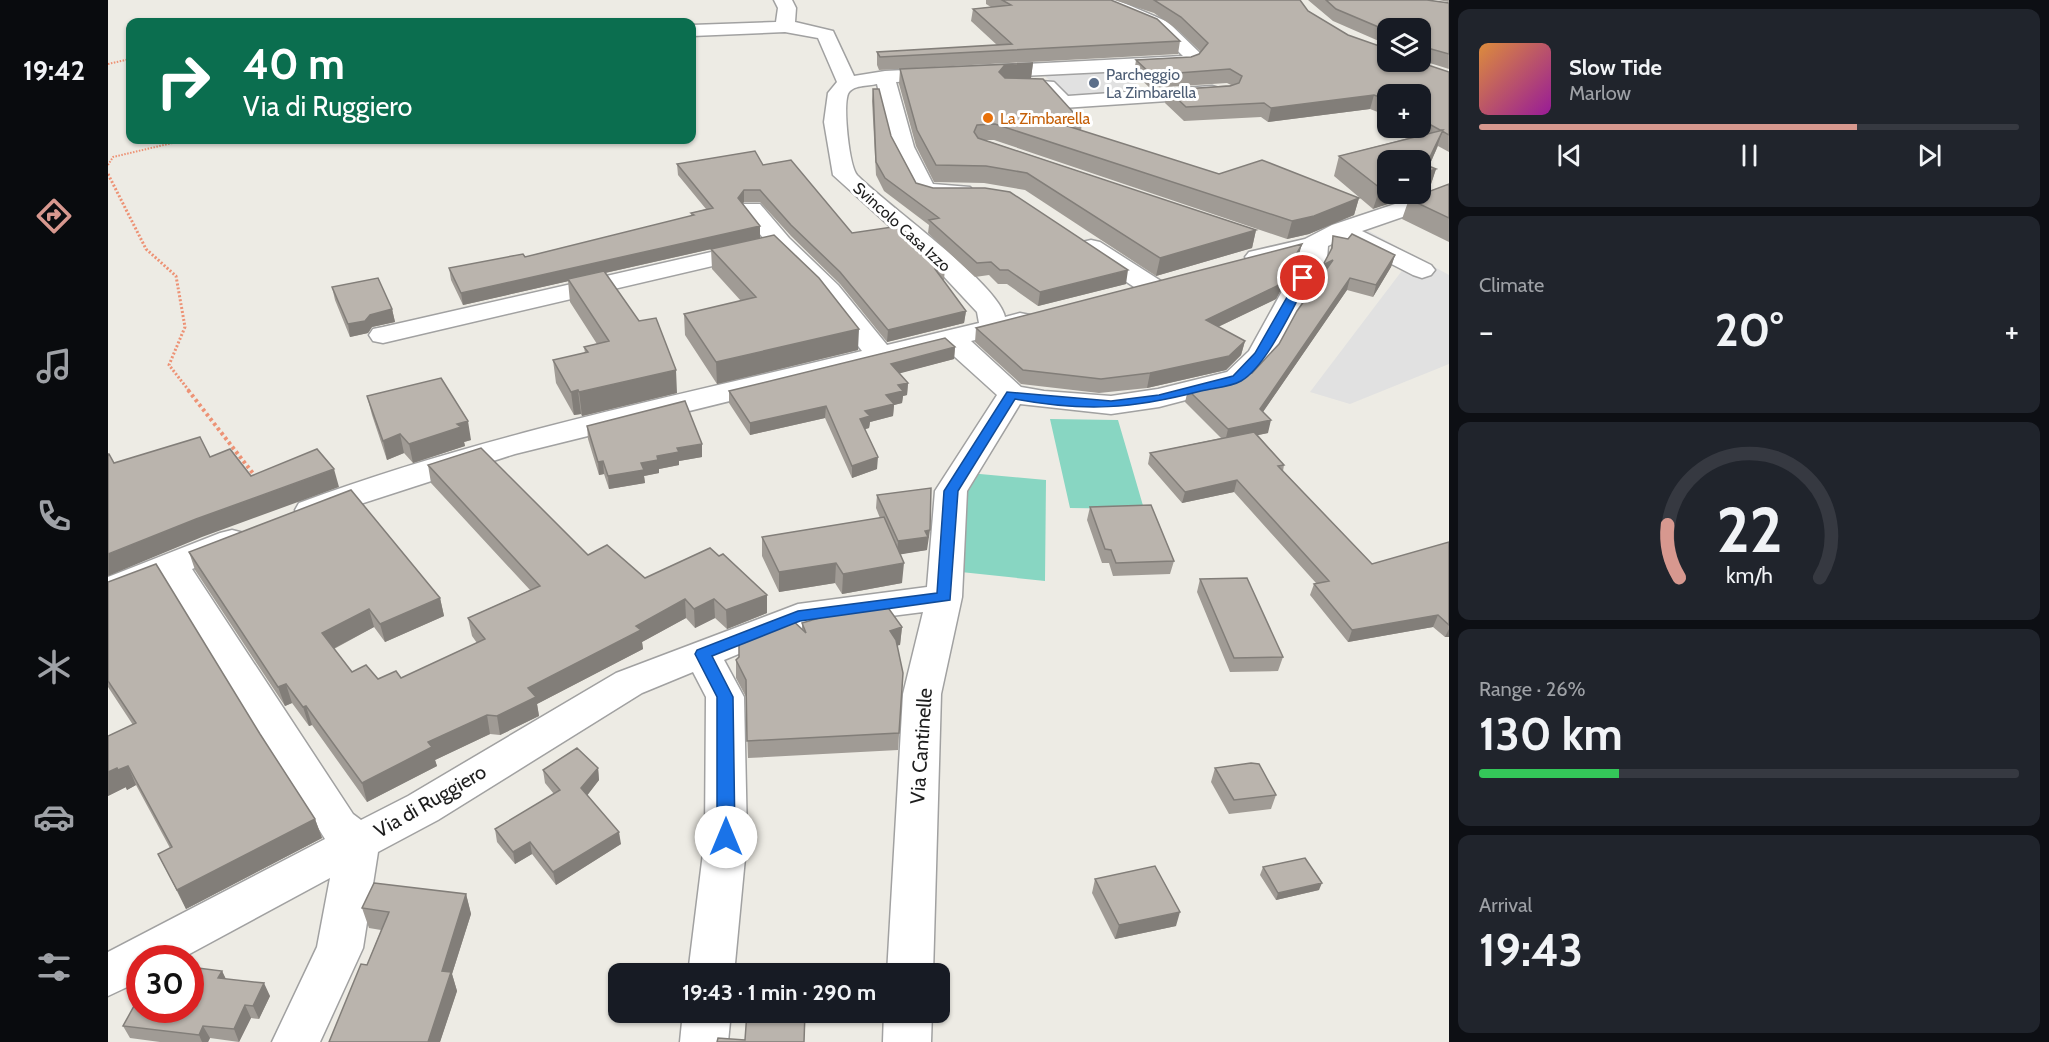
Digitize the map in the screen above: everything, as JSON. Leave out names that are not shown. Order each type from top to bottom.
[{"type":"street","points":[[783,0],[787,8],[785,27]]},
{"type":"street","points":[[696,31],[785,27],[809,29],[826,35],[847,83],[885,77],[1031,68],[1188,62],[1194,57],[1162,26],[1102,0]]},
{"type":"street","points":[[1031,68],[1063,102],[1227,91]]},
{"type":"street","points":[[973,72],[981,88],[1047,86]]},
{"type":"street","points":[[885,77],[903,147],[924,189],[932,192],[984,192]]},
{"type":"street","name":"Svincolo Casa Izzo","points":[[847,83],[838,93],[835,122],[844,175],[944,262],[990,310],[993,326]]},
{"type":"street","points":[[1237,263],[1297,248],[1341,230],[1448,194]]},
{"type":"street","points":[[752,209],[780,243],[829,291],[879,354]]},
{"type":"street","points":[[1341,230],[1422,270]]},
{"type":"street","points":[[1075,236],[1163,284],[1115,297]]},
{"type":"street","points":[[950,337],[1012,394],[1044,400],[1111,405],[1159,398],[1237,378],[1260,355],[1309,268],[1317,249],[1297,248],[1252,238]]},
{"type":"street","points":[[383,335],[780,243]]},
{"type":"street","points":[[287,520],[361,491],[504,447],[1047,314]]},
{"type":"street","name":"Via Cantinelle","points":[[910,963],[922,694],[944,597],[951,491],[1012,394]]},
{"type":"street","points":[[108,590],[255,532]]},
{"type":"street","name":"Via di Ruggiero","points":[[171,564],[338,826],[357,842],[423,808],[628,683],[798,616],[944,597]]},
{"type":"street","points":[[703,654],[725,697],[726,837],[712,963]]},
{"type":"street","points":[[108,975],[357,842]]},
{"type":"street","points":[[296,1042],[340,948],[357,842]]},
{"type":"street","points":[[704,1042],[706,1023]]},
{"type":"street","points":[[907,1042],[908,1023]]},
{"type":"path","points":[[108,64],[126,60]]},
{"type":"path","points":[[108,165],[113,157],[168,144]]},
{"type":"path","points":[[108,174],[146,249],[176,276],[184,327],[169,365],[255,476]]},
{"type":"green space","points":[[1050,419],[1118,420],[1144,509],[1070,508]]},
{"type":"green space","points":[[969,473],[1046,480],[1045,581],[961,572]]},
{"type":"shaded area","name":"Parcheggio La Zimbarella","points":[[1123,69],[1145,93],[1068,99],[1042,73]]},
{"type":"shaded area","points":[[1367,230],[1449,275],[1449,364],[1350,404],[1310,392],[1404,268],[1344,243]]},
{"type":"building","points":[[1002,0],[1111,0],[1157,19],[1180,41],[880,57],[877,52],[1012,44],[973,9],[1011,5]]},
{"type":"building","points":[[1154,0],[1300,0],[1308,11],[1348,35],[1377,45],[1377,72],[1431,72],[1431,66],[1449,72],[1449,135],[1431,125],[1431,84],[1377,84],[1377,96],[1271,108],[1264,103],[1186,107],[1168,90],[1230,86],[1239,83],[1242,76],[1230,69],[1152,75],[1136,60],[1191,57],[1199,54],[1208,43],[1181,17]]},
{"type":"building","points":[[1326,0],[1427,0],[1449,3],[1449,54],[1431,49],[1431,18],[1377,18],[1377,26],[1336,9]]},
{"type":"building","points":[[1033,63],[1004,66],[999,72],[1005,78],[1043,79],[1082,122],[1058,123],[1219,174],[1262,160],[1359,198],[1314,216],[1292,221],[995,124],[977,125],[974,132],[978,138],[1256,230],[1160,258],[1027,173],[986,166],[936,165],[917,130],[900,69]]},
{"type":"building","points":[[873,89],[879,89],[891,136],[916,183],[933,188],[985,188],[1010,192],[1128,270],[1040,292],[1008,270],[1000,270],[991,262],[977,263],[929,220],[939,218],[885,178],[876,162]]},
{"type":"building","points":[[1443,130],[1431,155],[1431,150],[1377,150],[1377,186],[1339,156],[1411,138],[1431,138],[1431,133]]},
{"type":"building","points":[[755,151],[763,165],[791,160],[852,233],[899,226],[945,268],[935,269],[966,311],[888,330],[840,272],[791,225],[760,190],[744,190],[738,198],[760,226],[461,293],[449,268],[523,254],[525,257],[694,215],[691,213],[713,208],[677,164]]},
{"type":"building","points":[[1449,184],[1449,218],[1420,204],[1431,204],[1431,191]]},
{"type":"building","points":[[1352,234],[1395,255],[1376,285],[1350,278],[1260,409],[1271,420],[1228,429],[1188,390],[1252,373],[1279,344],[1297,311],[1333,260],[1323,265],[1332,248],[1333,236],[1348,239]]},
{"type":"building","points":[[774,235],[819,278],[859,329],[716,362],[684,314],[756,297],[711,249]]},
{"type":"building","points":[[1302,244],[1279,285],[1206,320],[1245,341],[1229,356],[1150,373],[1101,379],[1023,370],[976,328]]},
{"type":"building","points":[[604,271],[639,321],[656,318],[676,370],[571,392],[553,360],[588,352],[584,347],[609,341],[568,279]]},
{"type":"building","points":[[378,278],[392,309],[370,315],[365,321],[348,324],[332,287]]},
{"type":"building","points":[[945,338],[955,347],[891,364],[908,383],[898,385],[903,391],[886,395],[894,404],[865,411],[870,416],[860,419],[878,457],[852,466],[826,406],[750,423],[729,391]]},
{"type":"building","points":[[441,378],[468,421],[457,424],[461,427],[409,444],[400,434],[383,441],[367,396]]},
{"type":"building","points":[[685,401],[702,444],[677,448],[679,452],[657,456],[658,460],[641,463],[644,470],[608,476],[603,461],[598,462],[587,426]]},
{"type":"building","points":[[1254,432],[1284,465],[1278,466],[1372,564],[1449,542],[1449,625],[1438,615],[1352,630],[1314,584],[1329,581],[1237,480],[1185,492],[1150,453]]},
{"type":"building","points":[[200,437],[210,457],[230,449],[251,476],[317,449],[334,469],[108,554],[108,454],[114,463]]},
{"type":"building","points":[[481,448],[588,555],[607,545],[645,578],[710,548],[719,556],[723,554],[767,595],[726,610],[714,599],[694,609],[685,599],[636,626],[641,630],[528,688],[536,697],[497,716],[487,715],[428,742],[432,747],[362,783],[306,706],[303,707],[286,684],[278,687],[189,552],[351,490],[440,598],[380,624],[369,609],[322,633],[352,672],[366,665],[378,679],[396,671],[401,678],[485,639],[468,618],[540,586],[428,465]]},
{"type":"building","points":[[931,488],[930,530],[925,531],[928,537],[898,541],[877,495]]},
{"type":"building","points":[[1151,505],[1174,561],[1116,563],[1111,550],[1105,549],[1090,507]]},
{"type":"building","points":[[884,517],[904,563],[843,574],[836,563],[779,572],[762,537]]},
{"type":"building","points":[[156,564],[315,819],[177,890],[158,854],[172,847],[128,766],[108,772],[108,736],[136,723],[108,681],[108,582]]},
{"type":"building","points":[[1247,578],[1283,657],[1234,658],[1200,579]]},
{"type":"building","points":[[884,602],[902,627],[890,631],[896,640],[903,673],[899,733],[747,741],[746,680],[736,660],[739,657],[739,639],[790,618],[806,633],[802,623],[867,604]]},
{"type":"building","points":[[577,748],[598,768],[581,788],[619,832],[553,872],[530,842],[513,852],[495,829],[560,790],[543,770]]},
{"type":"building","points":[[1259,764],[1276,795],[1234,800],[1215,768]]},
{"type":"building","points":[[1305,858],[1322,883],[1278,893],[1263,867]]},
{"type":"building","points":[[1155,866],[1180,912],[1119,925],[1095,879]]},
{"type":"building","points":[[374,883],[466,894],[442,971],[451,972],[428,1042],[329,1042],[361,964],[367,965],[389,912],[362,908]]},
{"type":"building","points":[[204,969],[222,971],[218,978],[264,983],[253,1006],[245,1005],[234,1029],[203,1026],[199,1035],[123,1026],[126,1021],[126,1023],[204,1023]]},
{"type":"building","points":[[746,1023],[805,1023],[804,1042],[717,1042],[718,1038],[745,1040]]},
{"type":"place","name":"Parcheggio La Zimbarella","points":[[1094,83]]},
{"type":"place","name":"La Zimbarella","points":[[988,118]]},
{"type":"route","points":[[726,837],[725,697],[703,654],[798,616],[944,597],[951,491],[1012,394],[1044,400],[1111,405],[1159,398],[1237,378],[1260,355],[1303,278]]}]
